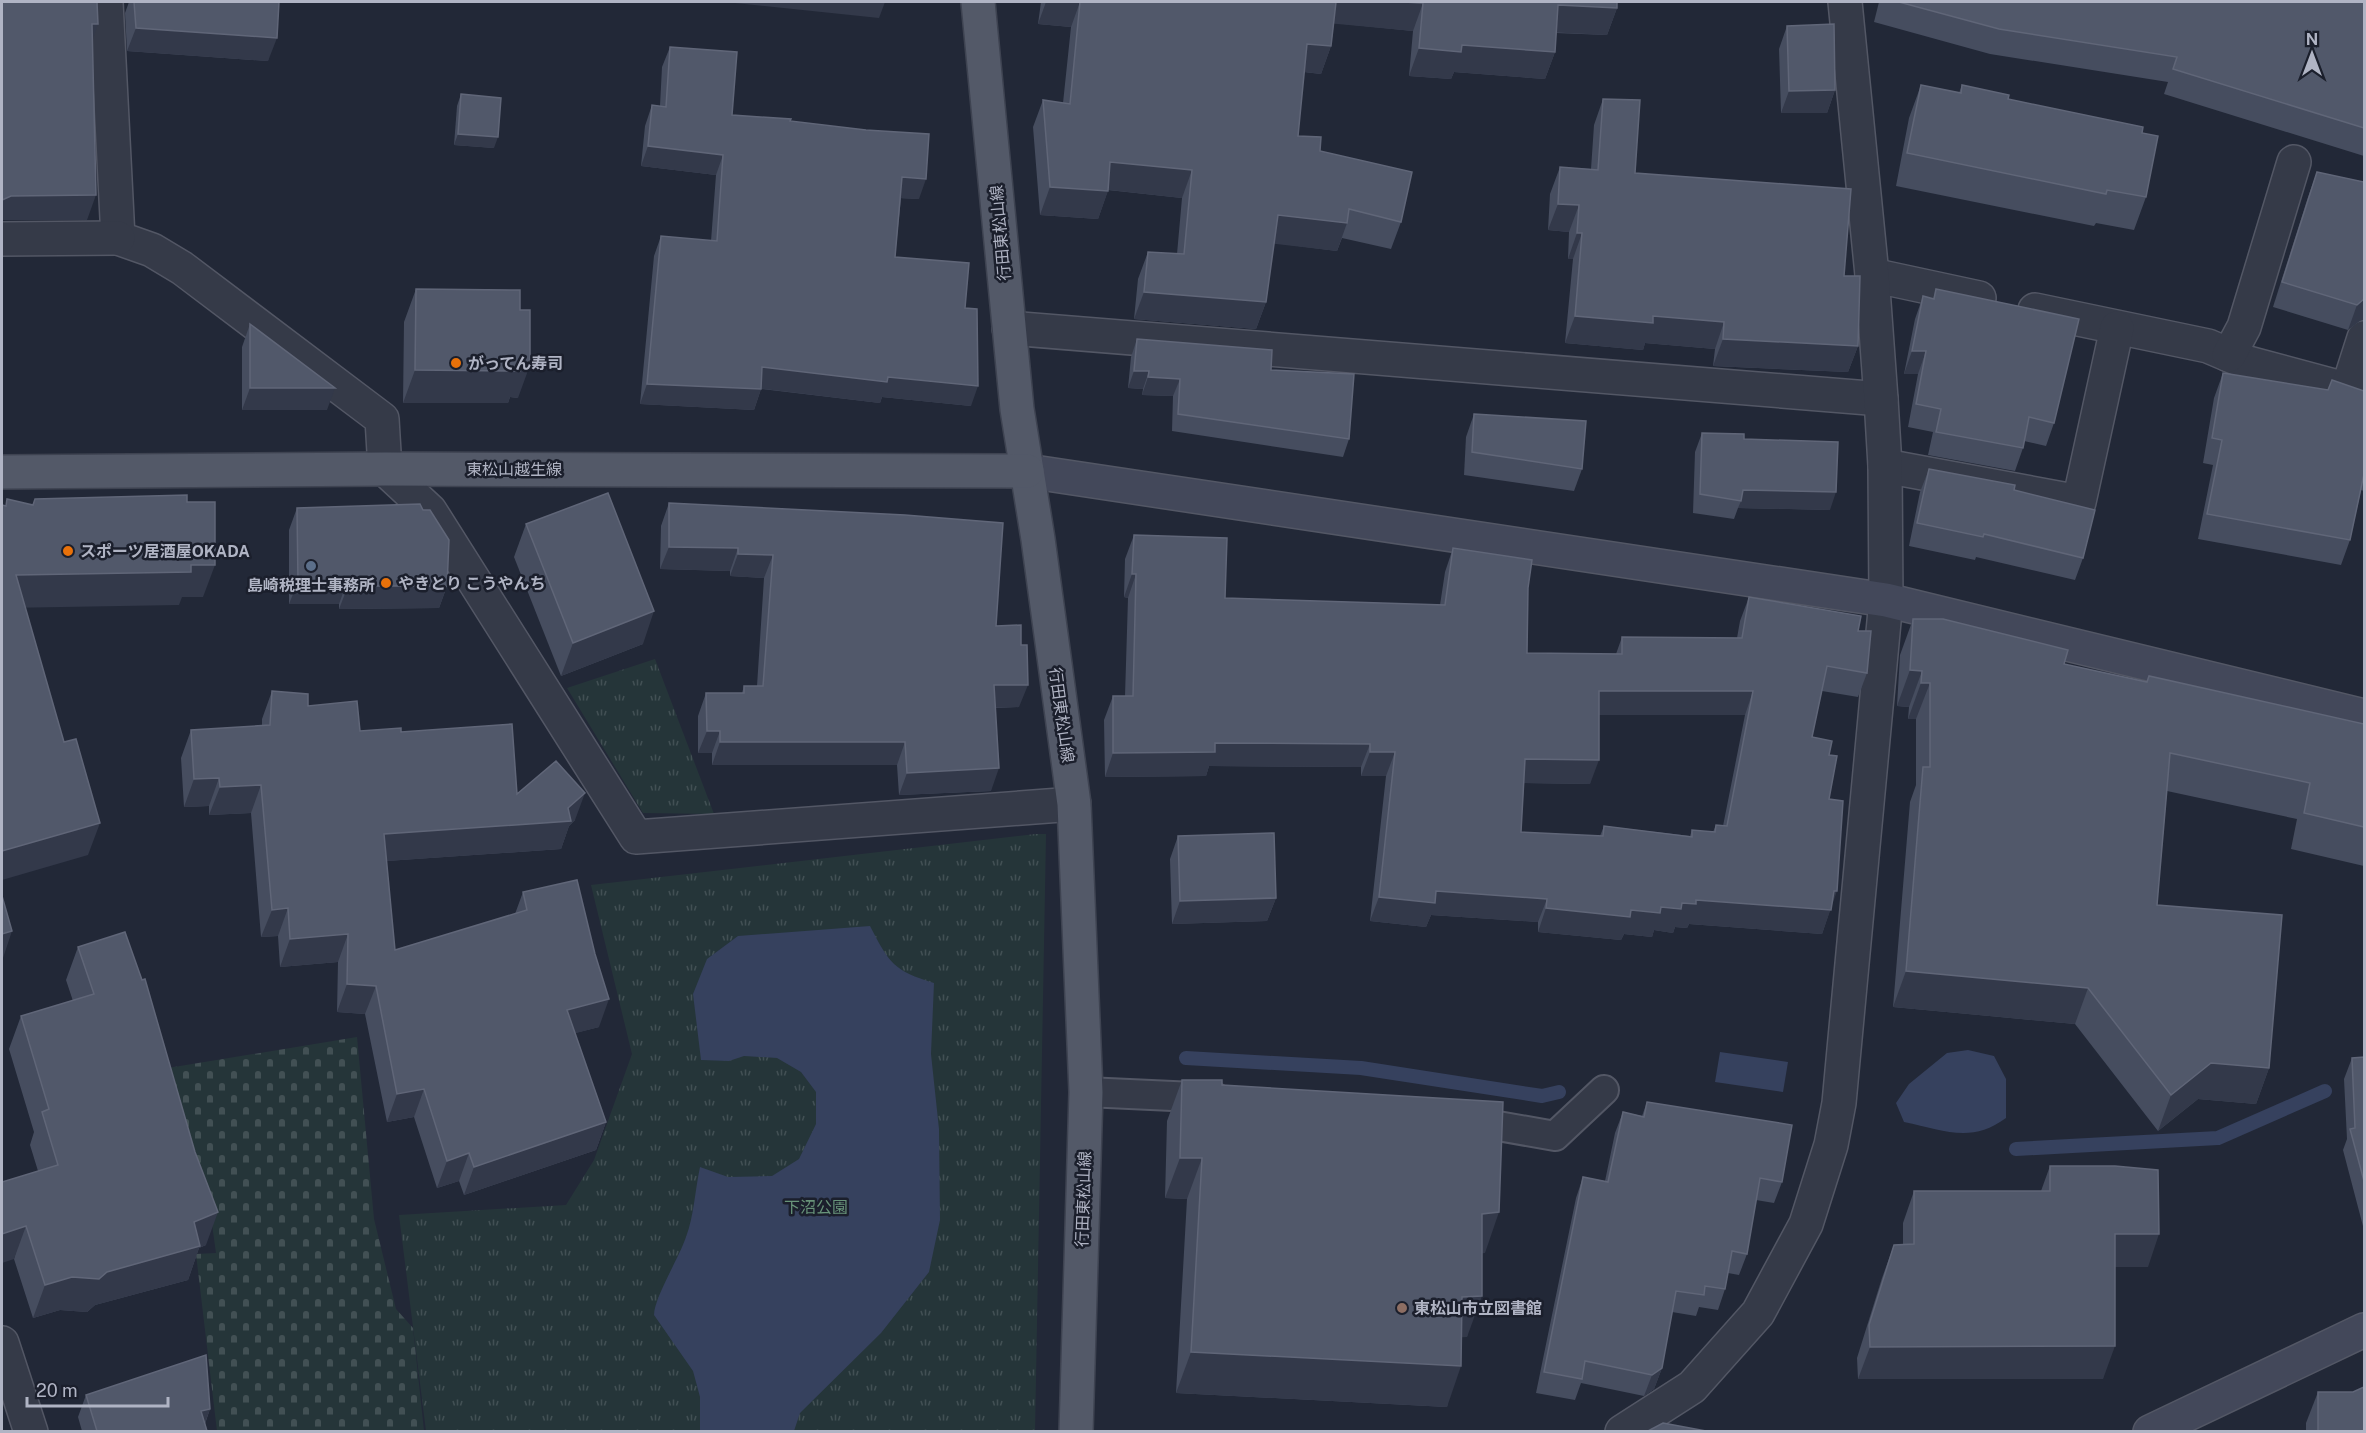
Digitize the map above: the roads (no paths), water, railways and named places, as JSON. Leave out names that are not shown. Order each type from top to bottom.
[{"type":"main road","name":"行田東松山線","points":[[978,2],[1017,409],[1074,804],[1086,1092],[1076,1431]]},
{"type":"main road","name":"東松山越生線","points":[[2,472],[386,469],[1027,471]]},
{"type":"street","points":[[106,2],[118,238]]},
{"type":"street","points":[[1622,1431],[1692,1387],[1758,1313],[1806,1224],[1831,1145],[1839,1103],[1886,600],[1885,466],[1881,399],[1872,276],[1845,2]]},
{"type":"street","points":[[2229,355],[2244,327],[2294,162]]},
{"type":"street","points":[[2,239],[118,238],[153,250],[182,268],[382,419],[386,469],[430,511],[636,837],[1074,804]]},
{"type":"street","points":[[1872,276],[2208,346],[2248,363],[2356,391],[2364,338]]},
{"type":"street","points":[[1008,328],[1881,399]]},
{"type":"street","points":[[1885,466],[2079,502],[2117,328]]},
{"type":"street","points":[[1027,471],[1886,600],[2364,716]]},
{"type":"street","points":[[2167,1428],[2364,1330]]},
{"type":"street","points":[[2,1343],[31,1431]]},
{"type":"lane","points":[[1442,1116],[1555,1136],[1604,1090]]},
{"type":"lane","points":[[1086,1092],[1248,1099]]},
{"type":"water","points":[[870,926],[882,949],[894,964],[910,974],[934,983],[931,1054],[939,1129],[940,1220],[929,1272],[881,1333],[800,1413],[794,1431],[700,1431],[700,1397],[693,1371],[654,1315],[658,1299],[689,1229],[700,1167],[728,1177],[772,1176],[799,1159],[816,1124],[816,1092],[801,1072],[777,1058],[744,1056],[729,1061],[701,1060],[693,994],[707,959],[738,936]]},
{"type":"water","points":[[1968,1050],[1994,1056],[2006,1079],[2006,1118],[1981,1131],[1969,1133],[1945,1131],[1904,1122],[1896,1103],[1909,1084],[1947,1053]]},
{"type":"water","points":[[1720,1052],[1788,1062],[1783,1092],[1715,1082]]},
{"type":"waterway","points":[[1186,1058],[1361,1068],[1542,1096],[1559,1092]]},
{"type":"waterway","points":[[2016,1149],[2218,1138],[2325,1091]]},
{"type":"place","name":"がってん寿司","points":[[456,363]]},
{"type":"place","name":"スポーツ居酒屋OKADA","points":[[68,551]]},
{"type":"place","name":"島崎税理士事務所","points":[[311,566]]},
{"type":"place","name":"やきとり こうやんち","points":[[386,583]]},
{"type":"place","name":"東松山市立図書館","points":[[1402,1308]]},
{"type":"park label","name":"下沼公園","points":[[816,1207]]}]
